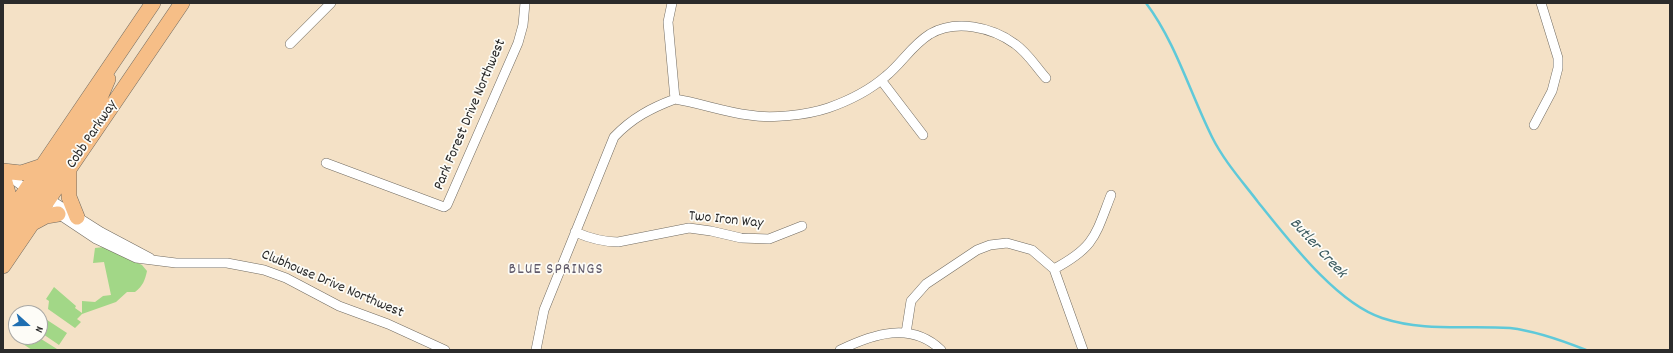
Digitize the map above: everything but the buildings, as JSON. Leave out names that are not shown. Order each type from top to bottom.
[{"type":"main road","name":"Cobb Parkway","points":[[3,266],[32,224],[39,197],[42,166],[152,3]]},
{"type":"main road","name":"Cobb Parkway","points":[[6,220],[39,197],[70,169],[182,3]]},
{"type":"main road","points":[[3,246],[39,197],[96,107],[107,83],[114,60]]},
{"type":"main road","points":[[3,171],[21,173],[42,166]]},
{"type":"main road","points":[[70,169],[69,197],[77,217]]},
{"type":"main road","points":[[3,175],[8,193],[6,220]]},
{"type":"main road","points":[[32,224],[46,216],[58,214]]},
{"type":"street","points":[[290,44],[331,3]]},
{"type":"street","name":"Park Forest Drive Northwest","points":[[326,163],[444,207],[447,204],[518,43],[523,26],[525,3]]},
{"type":"street","points":[[672,3],[668,22],[675,99]]},
{"type":"street","points":[[1534,125],[1552,91],[1558,68],[1558,58],[1541,3]]},
{"type":"street","points":[[536,350],[544,310],[614,137],[626,124],[640,114],[675,99],[750,116],[802,114],[827,108],[856,95],[881,80],[887,76],[913,47],[929,34],[950,27],[973,26],[1005,38],[1016,44],[1046,78]]},
{"type":"street","points":[[881,80],[923,135]]},
{"type":"street","points":[[3,171],[39,197]]},
{"type":"street","points":[[1054,269],[1081,253],[1093,240],[1111,195]]},
{"type":"street","name":"Clubhouse Drive Northwest","points":[[39,197],[58,214],[96,239],[116,250],[136,258],[176,263],[227,263],[264,270],[286,278],[339,306],[388,324],[445,350]]},
{"type":"street","name":"Clubhouse Drive Northwest","points":[[39,197],[77,217],[113,239],[155,260]]},
{"type":"street","name":"Two Iron Way","points":[[575,232],[606,242],[618,242],[689,228],[711,231],[741,238],[769,239],[802,226]]},
{"type":"street","points":[[906,332],[908,311],[914,295],[926,284],[984,247],[1007,243],[1023,246],[1038,253],[1054,269],[1083,350]]},
{"type":"street","points":[[840,350],[862,339],[881,334],[906,332],[926,340],[941,350]]},
{"type":"green space","points":[[104,247],[142,265],[147,271],[142,285],[135,292],[127,292],[116,302],[82,314],[77,319],[81,322],[75,328],[48,309],[49,301],[46,299],[54,287],[82,313],[82,301],[95,302],[103,296],[111,295],[104,262],[93,263],[95,248]]},
{"type":"green space","points":[[48,321],[67,333],[59,345],[48,337]]},
{"type":"green space","points":[[48,343],[57,349],[32,350],[24,345],[48,345]]},
{"type":"waterway","name":"Butler Creek","points":[[1146,3],[1157,18],[1166,35],[1212,137],[1228,163],[1298,251],[1347,299],[1382,318],[1398,322],[1429,327],[1494,327],[1520,329],[1548,336],[1586,350]]},
{"type":"district","name":"BLUE SPRINGS","points":[[556,271]]}]
